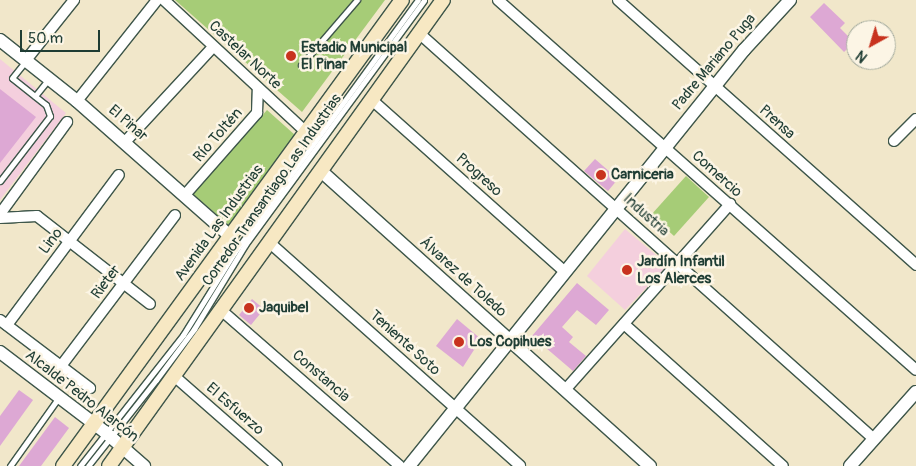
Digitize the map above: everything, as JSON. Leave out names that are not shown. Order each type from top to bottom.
[{"type":"main road","name":"Avenida Las Industrias","points":[[63,466],[402,0]]},
{"type":"main road","points":[[109,466],[121,446],[222,310],[443,0]]},
{"type":"street","points":[[26,60],[74,0]]},
{"type":"street","points":[[77,101],[157,0]]},
{"type":"street","name":"Castelar Norte","points":[[164,0],[306,132]]},
{"type":"street","name":"Comercio","points":[[498,0],[916,370]]},
{"type":"street","name":"Prensa","points":[[618,0],[916,265]]},
{"type":"street","name":"Padre Mariano Puga","points":[[666,147],[715,86],[790,0]]},
{"type":"street","name":"Industria","points":[[420,34],[874,439]]},
{"type":"street","name":"El Pinar","points":[[0,40],[77,101],[230,236]]},
{"type":"street","points":[[125,142],[213,47]]},
{"type":"street","name":"Río Toltén","points":[[184,196],[257,113],[258,88]]},
{"type":"street","name":"Progreso","points":[[372,100],[565,272]]},
{"type":"street","points":[[894,141],[916,119]]},
{"type":"street","points":[[0,216],[67,122]]},
{"type":"street","points":[[408,466],[666,147]]},
{"type":"street","name":"Álvarez de Toledo","points":[[321,171],[650,466]]},
{"type":"street","name":"Lino","points":[[4,322],[70,241],[119,175]]},
{"type":"street","points":[[565,390],[730,204]]},
{"type":"street","points":[[0,216],[35,215],[150,304]]},
{"type":"street","name":"Rieter","points":[[61,366],[175,215]]},
{"type":"street","name":"Teniente Soto","points":[[270,243],[520,466]]},
{"type":"street","name":"Constancia","points":[[222,310],[400,466]]},
{"type":"street","points":[[4,322],[90,388]]},
{"type":"street","points":[[624,324],[782,466]]},
{"type":"street","name":"Alcalde Pedro Alarcón","points":[[0,352],[108,434],[144,466]]},
{"type":"street","name":"El Esfuerzo","points":[[173,375],[277,466]]},
{"type":"street","points":[[855,464],[874,439],[916,392]]},
{"type":"lane","points":[[301,65],[357,0]]},
{"type":"lane","name":"Corredor Transantiago Las Industrias","points":[[88,466],[108,434],[178,343],[234,253],[418,0]]},
{"type":"lane","name":"Corredor Transantiago Las Industrias","points":[[80,466],[167,366],[245,245],[424,0]]},
{"type":"lane","points":[[0,181],[50,116],[51,111],[12,78],[26,60]]},
{"type":"lane","points":[[35,96],[49,79]]},
{"type":"lane","points":[[10,466],[59,396]]},
{"type":"shaded area","points":[[0,59],[66,113],[0,200]]},
{"type":"shaded area","name":"Jardín Infantil Los Alerces","points":[[625,229],[668,265],[625,310],[587,276]]},
{"type":"green space","name":"Estadio Municipal El Pinar","points":[[175,0],[385,0],[302,112]]},
{"type":"green space","points":[[267,110],[295,135],[232,228],[193,194]]},
{"type":"green space","points":[[686,176],[709,197],[674,236],[651,215]]},
{"type":"building","points":[[824,3],[845,23],[840,28],[846,34],[846,50],[844,52],[810,17]]},
{"type":"building","points":[[0,89],[36,117],[0,163]]},
{"type":"building","name":"Carniceria","points":[[595,159],[618,179],[608,191],[584,171]]},
{"type":"building","points":[[577,283],[609,310],[596,325],[577,310],[562,327],[573,337],[569,342],[586,356],[573,371],[532,336]]},
{"type":"building","points":[[252,299],[264,309],[251,325],[239,315]]},
{"type":"building","name":"Los Copihues","points":[[457,319],[481,339],[463,367],[436,346]]},
{"type":"building","points":[[19,390],[33,400],[0,446],[0,416]]},
{"type":"building","points":[[55,417],[69,428],[41,466],[19,466]]},
{"type":"place","name":"Estadio Municipal El Pinar","points":[[291,56]]},
{"type":"place","name":"Carniceria","points":[[601,175]]},
{"type":"place","name":"Jardín Infantil Los Alerces","points":[[627,270]]},
{"type":"place","name":"Jaquibel","points":[[249,308]]},
{"type":"place","name":"Los Copihues","points":[[459,342]]}]
